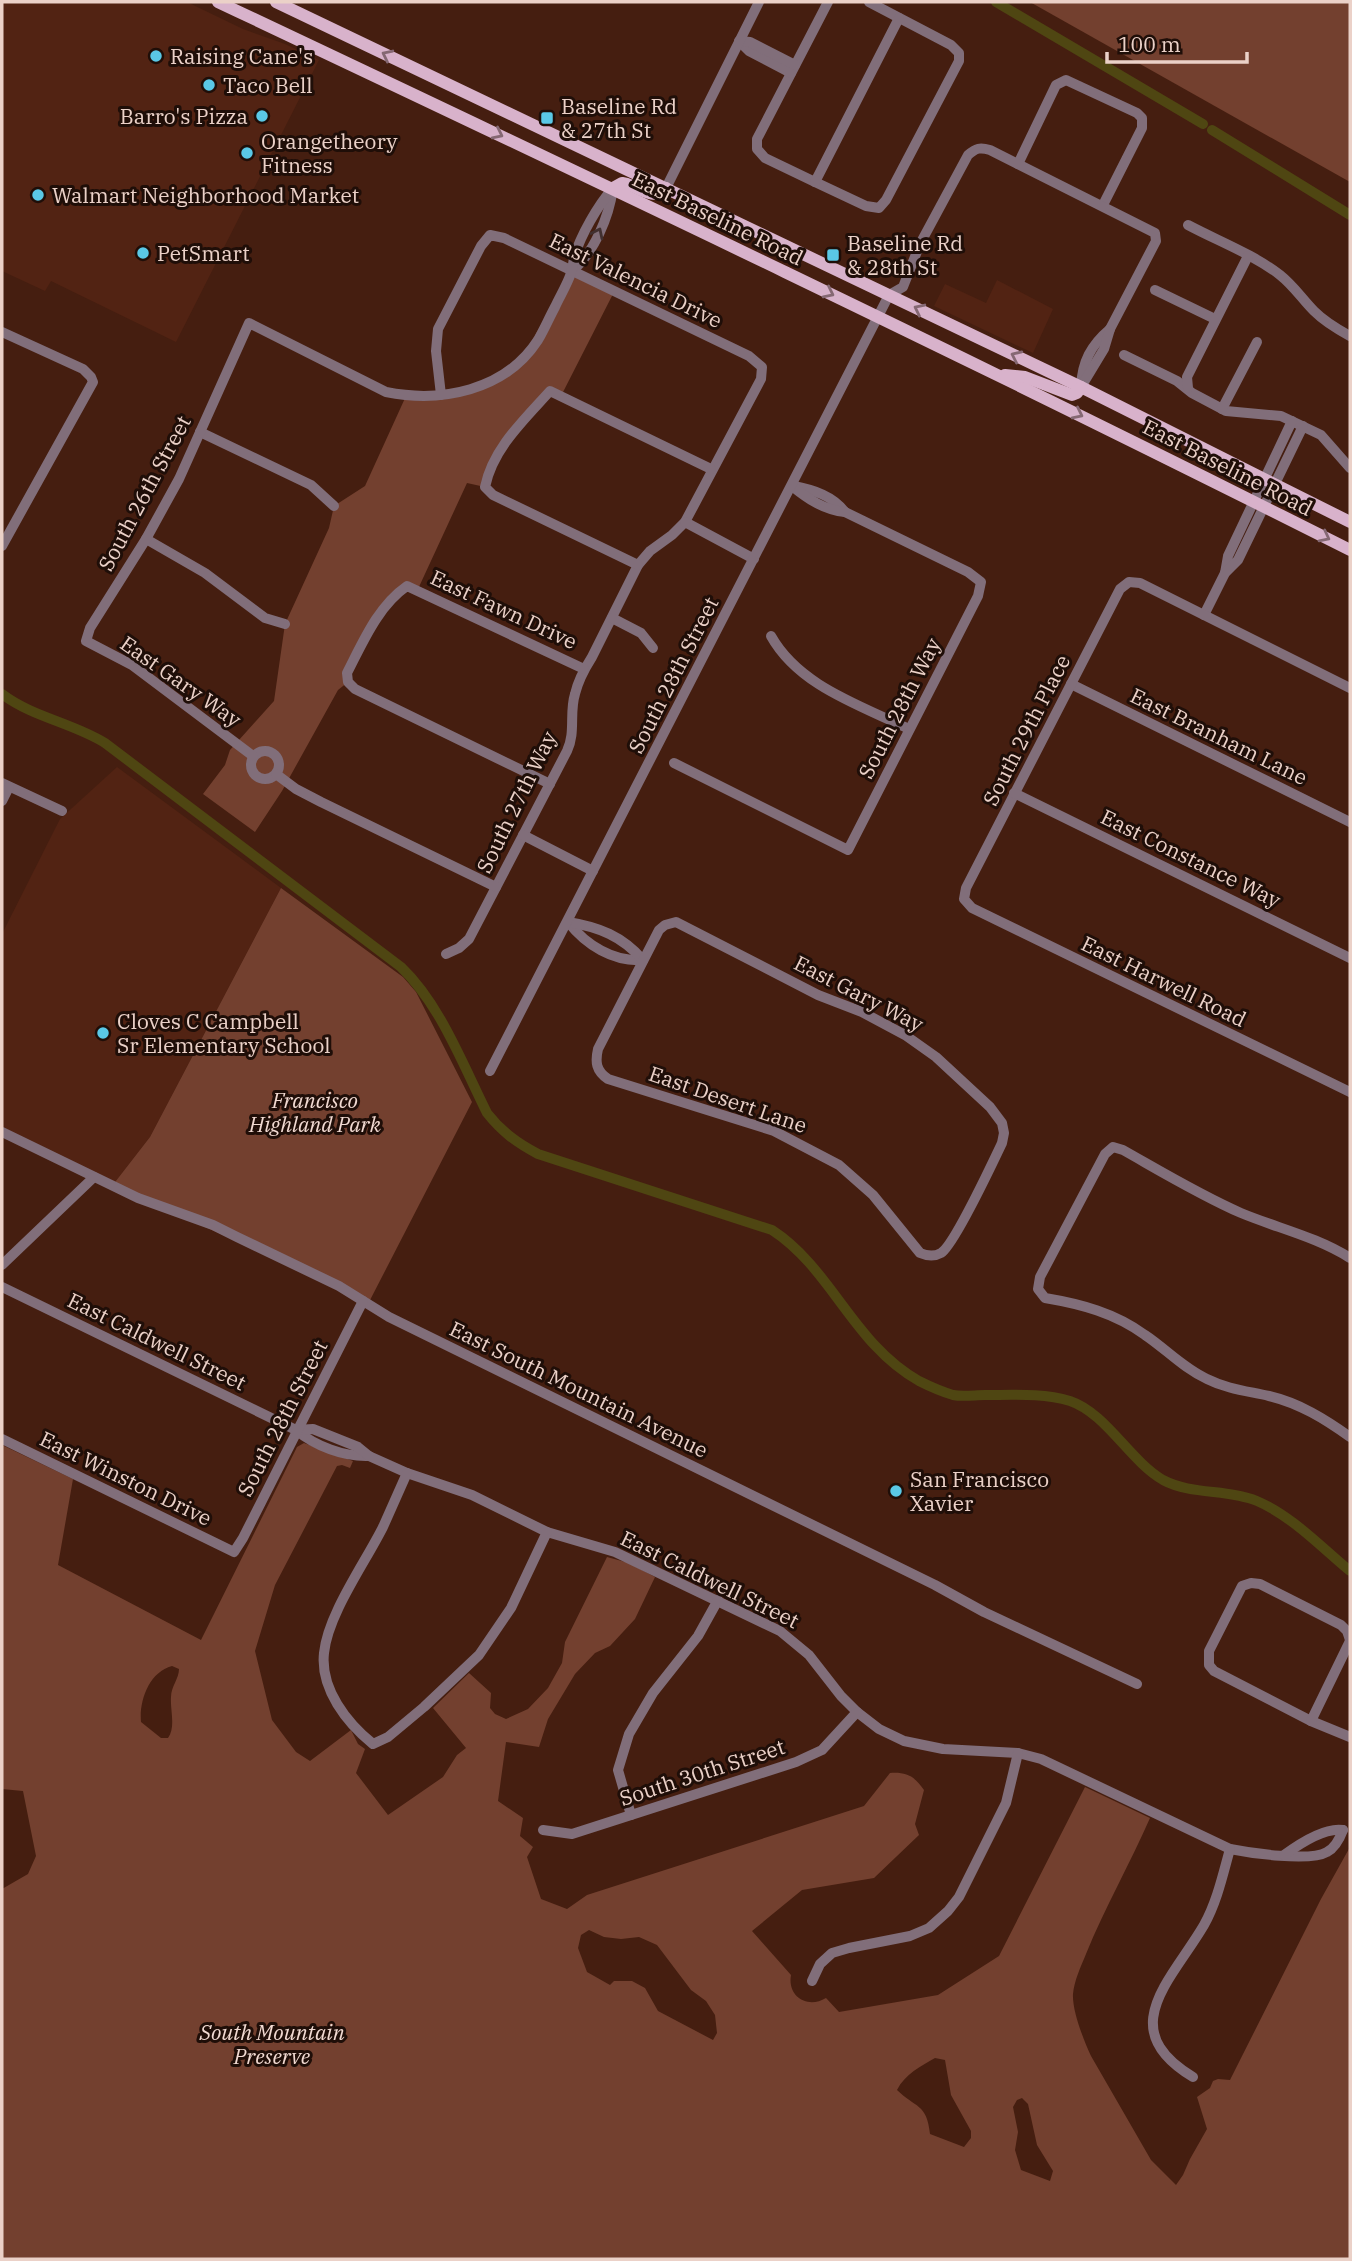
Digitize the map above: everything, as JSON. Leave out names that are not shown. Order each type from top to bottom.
[{"type":"main road","name":"East Baseline Road","points":[[218,2],[437,104],[998,374],[1350,550]]},
{"type":"main road","name":"East Baseline Road","points":[[276,2],[1081,387],[1350,522]]},
{"type":"main road","points":[[265,24],[276,2]]},
{"type":"main road","points":[[437,104],[447,84]]},
{"type":"main road","points":[[597,155],[609,172],[613,188],[622,183],[656,195],[662,194],[666,188]]},
{"type":"main road","points":[[666,188],[669,207],[677,220]]},
{"type":"main road","points":[[998,374],[1024,377],[1072,395],[1081,387]]},
{"type":"street","points":[[666,188],[759,2]]},
{"type":"street","points":[[828,2],[757,139],[757,149],[765,158],[866,206],[879,208],[886,200],[953,73],[959,61],[959,53],[951,45],[869,2]]},
{"type":"street","points":[[815,182],[899,18]]},
{"type":"street","points":[[739,41],[750,42],[771,58],[793,69]]},
{"type":"street","points":[[1081,387],[1082,367],[1096,352],[1096,341],[1110,329],[1156,241],[1155,233],[1018,164],[1060,81],[1066,80],[1137,113],[1142,118],[1142,128],[1103,205]]},
{"type":"street","name":"South 28th Street","points":[[490,1071],[889,295],[903,287],[920,244],[968,155],[981,147],[1018,164]]},
{"type":"street","points":[[441,396],[462,393],[484,385],[519,363],[538,340],[572,271],[585,261],[611,207],[613,188]]},
{"type":"street","points":[[1188,225],[1278,274],[1298,290],[1314,311],[1330,325],[1350,336]]},
{"type":"street","name":"East Valencia Drive","points":[[441,396],[436,351],[438,329],[481,246],[490,234],[504,238],[749,356],[762,367]]},
{"type":"street","points":[[1188,388],[1187,377],[1248,256]]},
{"type":"street","points":[[1155,289],[1215,319]]},
{"type":"street","name":"South 26th Street","points":[[86,640],[90,628],[146,539],[179,479],[249,323],[386,392],[406,396],[441,396]]},
{"type":"street","points":[[2,332],[83,369],[92,377],[93,382],[2,546]]},
{"type":"street","points":[[1222,409],[1257,342]]},
{"type":"street","points":[[1124,355],[1222,409],[1281,416],[1321,435],[1350,468]]},
{"type":"street","name":"South 27th Way","points":[[446,954],[469,939],[571,742],[575,694],[584,669],[638,565],[650,551],[685,522],[761,379],[762,367]]},
{"type":"street","points":[[638,565],[493,495],[485,487],[487,478],[506,442],[550,391],[712,469]]},
{"type":"street","points":[[1298,424],[1240,545],[1228,555],[1226,573],[1204,615],[1350,688]]},
{"type":"street","points":[[200,432],[311,485],[334,506]]},
{"type":"street","name":"South 28th Way","points":[[674,763],[848,850],[978,596],[981,582],[968,572],[845,512],[831,511],[807,498],[792,485]]},
{"type":"street","points":[[685,522],[754,559]]},
{"type":"street","points":[[146,539],[205,573],[265,618],[285,624]]},
{"type":"street","name":"South 29th Place","points":[[964,899],[966,888],[1120,589],[1129,582],[1140,583],[1204,615]]},
{"type":"street","name":"East Fawn Drive","points":[[550,784],[355,689],[348,682],[347,673],[373,622],[407,586],[584,669]]},
{"type":"street","points":[[612,618],[641,634],[653,648]]},
{"type":"street","points":[[771,636],[790,663],[806,676],[909,729]]},
{"type":"street","name":"East Gary Way","points":[[86,640],[132,665],[253,757]]},
{"type":"street","name":"East Branham Lane","points":[[1071,684],[1350,822]]},
{"type":"street","name":"East Gary Way","points":[[262,751],[274,755],[279,766],[276,774],[263,779],[255,776],[250,767],[253,757],[262,751]]},
{"type":"street","name":"East Gary Way","points":[[276,774],[296,789],[321,802],[496,887]]},
{"type":"street","points":[[2,801],[5,785],[62,810]]},
{"type":"street","name":"East Constance Way","points":[[1014,793],[1350,958]]},
{"type":"street","points":[[523,835],[593,871]]},
{"type":"street","name":"East Harwell Road","points":[[964,899],[972,908],[1350,1092]]},
{"type":"street","points":[[568,922],[608,932],[631,947],[643,960]]},
{"type":"street","points":[[568,922],[577,934],[601,950],[628,961],[643,960]]},
{"type":"street","name":"East Gary Way","points":[[643,960],[659,930],[669,923],[684,925],[818,995],[862,1012],[905,1035],[936,1057],[990,1107],[1002,1123],[1002,1143],[953,1238],[946,1248],[935,1255]]},
{"type":"street","points":[[601,950],[608,932]]},
{"type":"street","name":"East Desert Lane","points":[[643,960],[598,1049],[596,1066],[600,1074],[608,1079],[774,1131],[839,1165],[873,1195],[920,1253],[935,1255]]},
{"type":"street","name":"East South Mountain Avenue","points":[[2,1132],[156,1205],[213,1225],[339,1286],[389,1317],[935,1585],[984,1612],[1137,1684]]},
{"type":"street","points":[[1350,1258],[1307,1237],[1240,1213],[1113,1147],[1105,1154],[1040,1277],[1038,1289],[1045,1298],[1082,1304],[1108,1313],[1144,1334],[1202,1377],[1224,1387],[1270,1396],[1310,1411],[1350,1437]]},
{"type":"street","points":[[2,1265],[94,1177]]},
{"type":"street","name":"East Caldwell Street","points":[[2,1287],[296,1430],[313,1429],[346,1448],[354,1457],[369,1456],[407,1473],[472,1495],[547,1532],[615,1552],[780,1631],[800,1645],[857,1712],[879,1730],[904,1741],[943,1749],[1018,1753],[1041,1759],[1230,1849],[1257,1855],[1317,1854]]},
{"type":"street","name":"South 28th Street","points":[[234,1552],[363,1301]]},
{"type":"street","name":"East Winston Drive","points":[[2,1439],[234,1552]]},
{"type":"street","points":[[407,1473],[383,1527],[328,1633],[323,1655],[325,1676],[338,1705],[360,1733],[373,1744],[388,1737],[406,1722],[479,1655],[511,1608],[547,1532]]},
{"type":"street","points":[[1311,1721],[1350,1641],[1347,1631],[1341,1625],[1260,1584],[1241,1586],[1209,1651],[1209,1665],[1214,1671],[1311,1721],[1349,1739]]},
{"type":"street","points":[[631,1815],[618,1770],[629,1734],[653,1693],[698,1636],[718,1600]]},
{"type":"street","name":"South 30th Street","points":[[543,1830],[572,1834],[796,1762],[822,1750],[857,1712]]},
{"type":"street","points":[[812,1981],[820,1964],[832,1953],[911,1936],[929,1928],[948,1911],[959,1897],[1006,1803],[1018,1753]]},
{"type":"street","points":[[1284,1855],[1300,1843],[1333,1828],[1346,1827]]},
{"type":"street","points":[[1313,1838],[1317,1854],[1327,1853],[1346,1827]]},
{"type":"street","points":[[1193,2077],[1174,2065],[1162,2053],[1156,2042],[1153,2013],[1159,1993],[1205,1923],[1230,1849]]},
{"type":"shaded area","points":[[2,2],[187,2],[243,29],[319,60],[176,342],[51,281],[45,291],[2,271]]},
{"type":"shaded area","points":[[997,280],[1053,309],[1033,353],[934,306],[945,284],[986,303]]},
{"type":"shaded area","name":"Cloves C Campbell Sr Elementary School","points":[[117,767],[281,888],[150,1137],[112,1186],[2,1132],[2,934],[60,819]]},
{"type":"green space","points":[[1030,2],[1350,2],[1350,182]]},
{"type":"green space","points":[[572,271],[614,292],[561,396],[550,391],[516,428],[485,487],[467,483],[418,589],[407,586],[373,623],[348,682],[338,690],[282,791],[255,832],[203,794],[225,765],[230,750],[274,701],[285,624],[329,528],[334,506],[365,486],[406,396],[462,393],[519,363]]},
{"type":"green space","name":"Francisco Highland Park","points":[[281,888],[403,977],[416,992],[472,1102],[368,1304],[339,1286],[112,1186],[150,1137]]},
{"type":"green space","name":"South Mountain Preserve","points":[[304,1443],[353,1461],[350,1468],[337,1466],[275,1585],[255,1651],[272,1720],[296,1752],[310,1761],[351,1730],[358,1744],[365,1749],[356,1773],[388,1815],[443,1777],[457,1755],[466,1748],[433,1708],[469,1673],[491,1693],[490,1708],[495,1714],[506,1719],[528,1709],[548,1688],[562,1663],[565,1642],[607,1557],[629,1563],[655,1577],[635,1619],[610,1646],[595,1653],[575,1674],[548,1719],[539,1747],[506,1742],[498,1801],[523,1818],[520,1836],[533,1847],[527,1857],[541,1899],[567,1909],[587,1895],[864,1806],[890,1773],[906,1774],[924,1790],[915,1824],[919,1835],[874,1878],[802,1890],[752,1931],[791,1975],[792,1989],[800,1999],[812,2002],[826,1998],[839,2012],[938,1995],[999,1956],[1085,1787],[1150,1818],[1082,1963],[1073,2001],[1091,2056],[1151,2160],[1176,2185],[1207,2129],[1197,2097],[1210,2088],[1213,2081],[1230,2080],[1350,1847],[1350,2259],[2,2259],[2,1889],[28,1874],[36,1856],[23,1791],[2,1789],[2,1445],[73,1479],[58,1565],[201,1640],[297,1447]],"holes":[[[172,1666],[179,1669],[171,1693],[172,1724],[168,1738],[161,1738],[141,1722],[147,1688],[164,1669]],[[589,1930],[604,1937],[639,1937],[657,1945],[691,1990],[706,2001],[715,2015],[717,2033],[713,2040],[658,2011],[645,1988],[632,1981],[614,1981],[610,1985],[587,1972],[578,1948],[581,1935]],[[935,2058],[945,2060],[951,2095],[971,2131],[971,2138],[964,2147],[930,2134],[923,2111],[897,2090],[919,2067]],[[1022,2098],[1028,2104],[1037,2145],[1053,2171],[1050,2181],[1021,2170],[1015,2150],[1018,2132],[1013,2107],[1017,2100]]]},
{"type":"waterway","points":[[996,2],[1203,124]]},
{"type":"waterway","points":[[1212,130],[1350,215]]},
{"type":"waterway","points":[[2,694],[26,709],[105,743],[401,967],[428,999],[439,1017],[487,1113],[523,1146],[538,1154],[772,1230],[793,1246],[811,1265],[877,1347],[919,1381],[957,1396],[1028,1395],[1070,1401],[1083,1407],[1107,1426],[1151,1472],[1163,1480],[1185,1488],[1246,1497],[1270,1507],[1294,1523],[1350,1571]]},
{"type":"place","name":"Raising Cane's","points":[[156,56]]},
{"type":"place","name":"Taco Bell","points":[[209,85]]},
{"type":"place","name":"Barro's Pizza","points":[[262,116]]},
{"type":"place","name":"Baseline Rd & 27th St","points":[[547,118]]},
{"type":"place","name":"Orangetheory Fitness","points":[[247,153]]},
{"type":"place","name":"Walmart Neighborhood Market","points":[[38,195]]},
{"type":"place","name":"PetSmart","points":[[143,253]]},
{"type":"place","name":"Baseline Rd & 28th St","points":[[833,255]]},
{"type":"place","name":"Cloves C Campbell Sr Elementary School","points":[[103,1033]]},
{"type":"place","name":"San Francisco Xavier","points":[[896,1491]]}]
